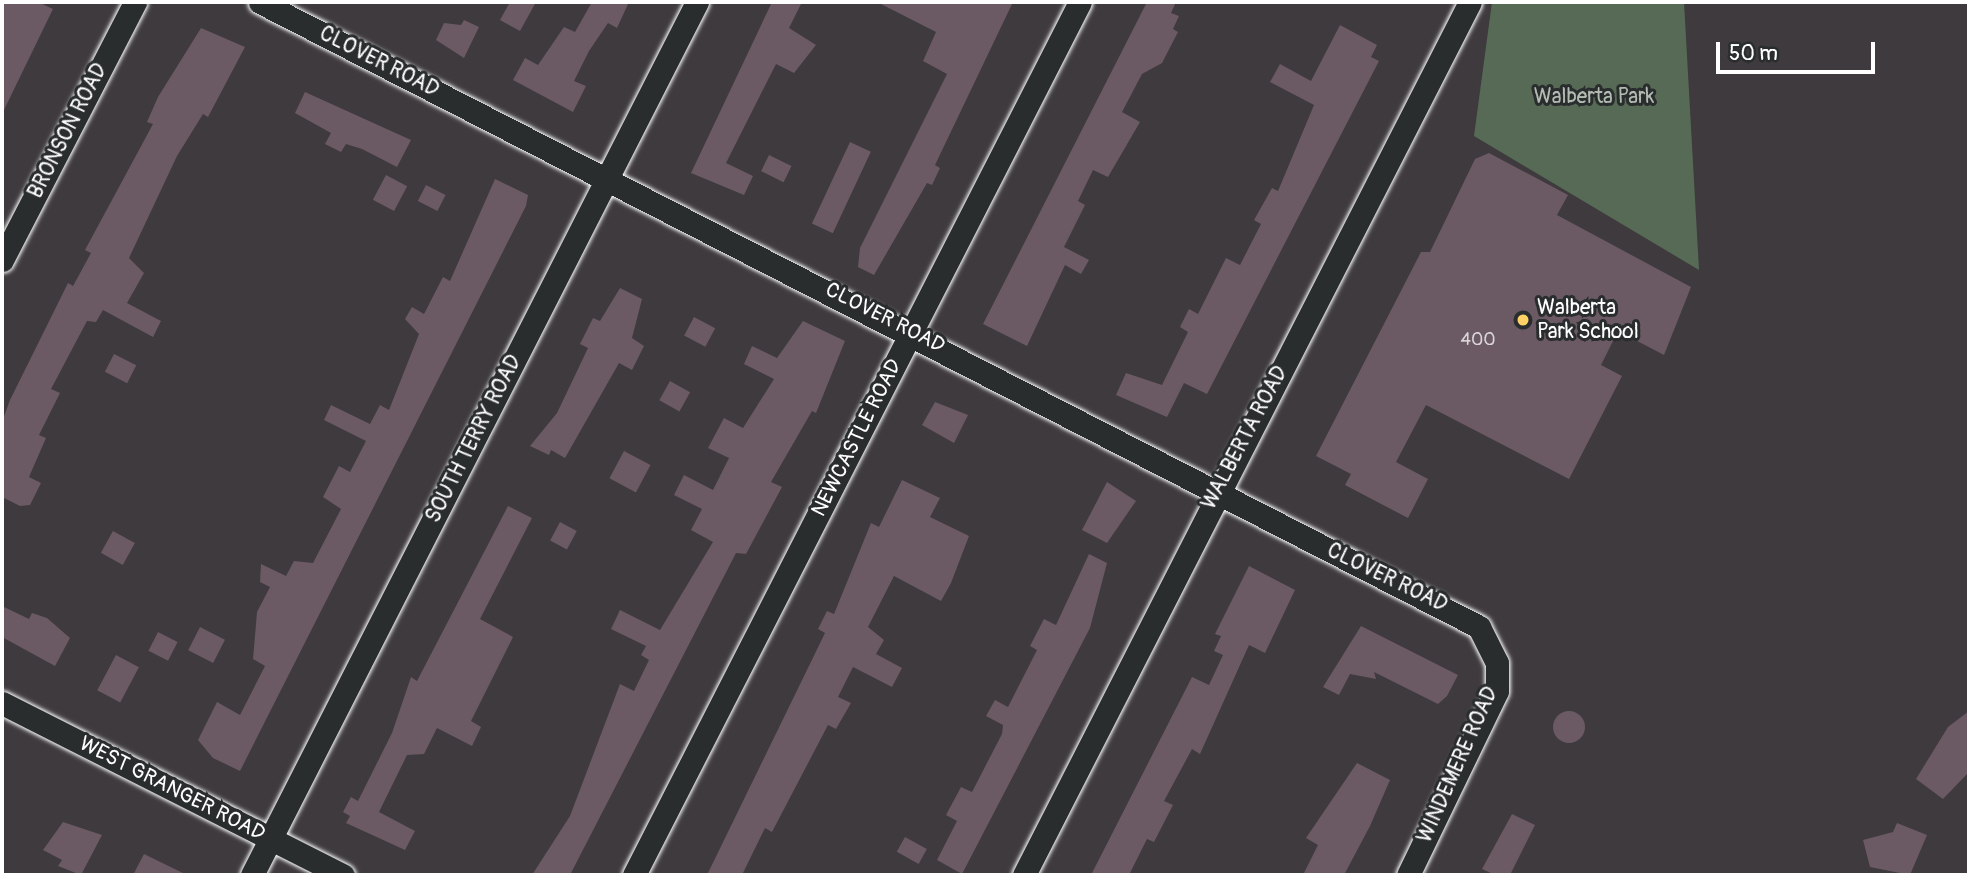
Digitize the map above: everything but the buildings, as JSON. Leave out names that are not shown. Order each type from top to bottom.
[{"type":"street","name":"BRONSON ROAD","points":[[2,260],[135,2]]},
{"type":"street","name":"CLOVER ROAD","points":[[260,2],[912,331],[1217,490],[1222,499],[1457,611],[1479,627],[1494,652]]},
{"type":"street","name":"SOUTH TERRY ROAD","points":[[252,875],[697,2]]},
{"type":"street","name":"NEWCASTLE ROAD","points":[[634,875],[1080,2]]},
{"type":"street","name":"WALBERTA ROAD","points":[[1024,875],[1217,490],[1470,2]]},
{"type":"street","name":"WINDEMERE ROAD","points":[[1408,875],[1497,691],[1494,652]]},
{"type":"street","name":"WEST GRANGER ROAD","points":[[2,703],[342,875]]},
{"type":"green space","name":"Walberta Park","points":[[1492,2],[1684,2],[1699,270],[1474,136]]},
{"type":"place","name":"Walberta Park School","points":[[1523,320]]}]
